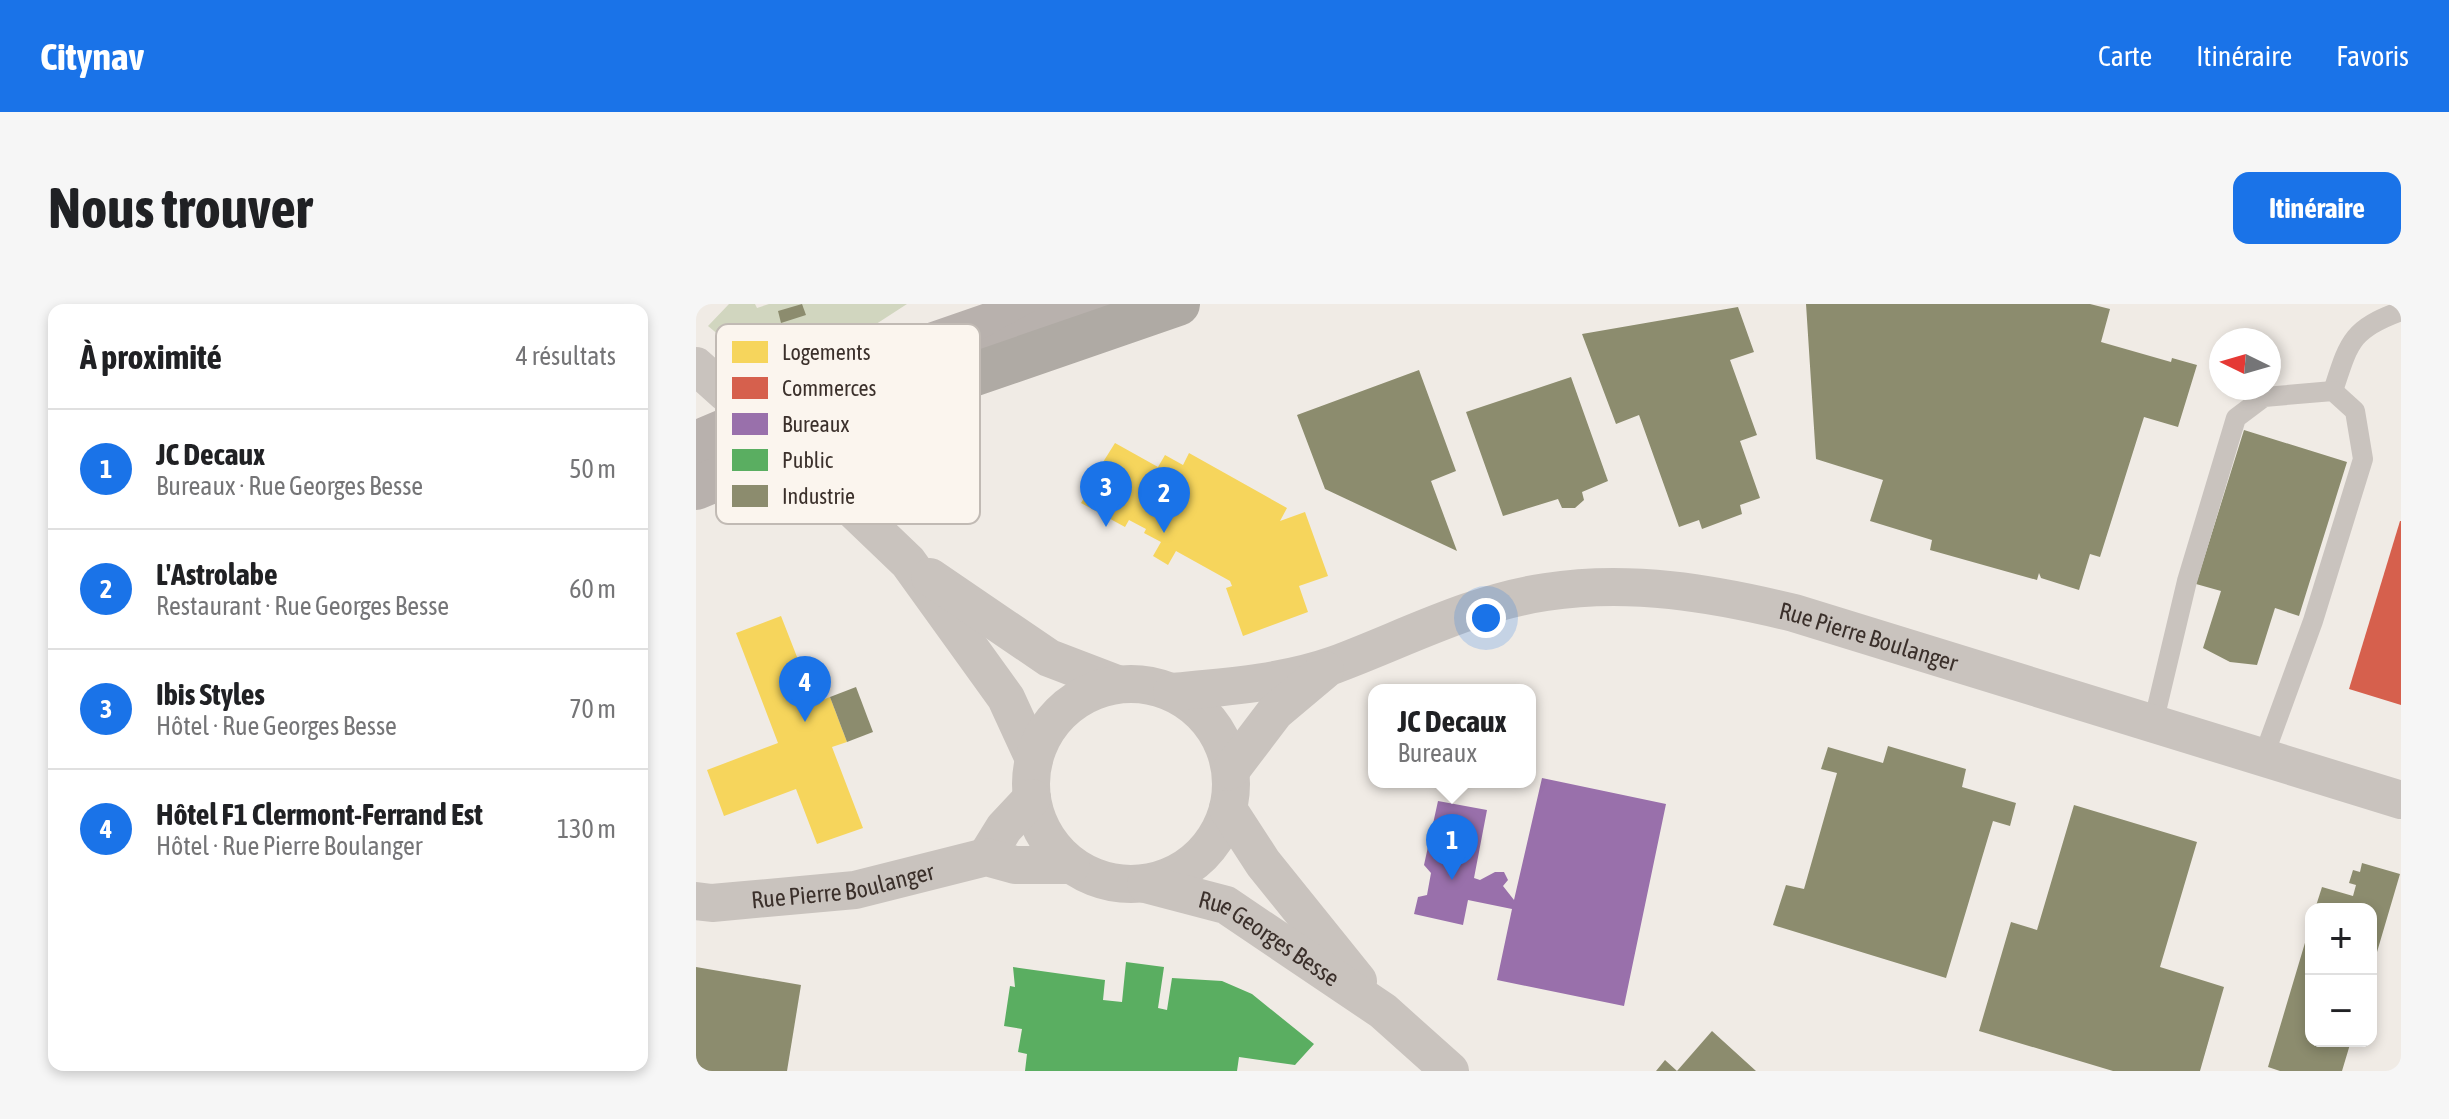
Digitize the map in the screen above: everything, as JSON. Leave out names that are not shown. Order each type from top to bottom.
[{"type":"highway","points":[[980,372],[1178,304]]},
{"type":"main road","points":[[947,324],[973,304]]},
{"type":"main road","points":[[980,328],[1039,304]]},
{"type":"main road","points":[[980,366],[1093,304]]},
{"type":"main road","points":[[696,443],[716,435]]},
{"type":"main road","points":[[696,488],[716,480]]},
{"type":"street","points":[[696,366],[716,384]]},
{"type":"street","points":[[868,524],[908,562],[1049,658],[1117,684]]},
{"type":"street","points":[[908,562],[1006,698],[1034,759]]},
{"type":"street","name":"Rue Pierre Boulanger","points":[[1172,692],[1251,684],[1331,666],[1483,606],[1546,592],[1602,587],[1692,591],[1794,613],[2401,800]]},
{"type":"street","name":"Rue Pierre Boulanger","points":[[1231,770],[1275,712],[1331,666]]},
{"type":"street","points":[[1136,683],[1172,692],[1189,702],[1217,732],[1231,770],[1228,809],[1222,828],[1198,859],[1182,871],[1146,884],[1106,882],[1071,865],[1045,835],[1032,798],[1034,759],[1041,740],[1064,709],[1081,697],[1117,684],[1136,683]]},
{"type":"street","points":[[986,857],[1004,828],[1032,798]]},
{"type":"street","name":"Rue Georges Besse","points":[[1228,809],[1263,863],[1383,1011]]},
{"type":"street","name":"Rue Pierre Boulanger","points":[[696,901],[712,903],[855,890],[986,857],[1015,865],[1071,865]]},
{"type":"street","name":"Rue Georges Besse","points":[[1146,884],[1226,905],[1383,1011],[1450,1071]]},
{"type":"lane","points":[[2333,391],[2346,352],[2367,323],[2401,311]]},
{"type":"lane","points":[[2153,724],[2187,581],[2236,418],[2264,397],[2333,391],[2355,411],[2363,459],[2313,621],[2263,758]]},
{"type":"green space","points":[[729,304],[755,304],[757,308],[769,304],[907,304],[876,324],[716,324],[716,333],[708,326]]},
{"type":"building: Logements","points":[[1115,443],[1158,467],[1165,455],[1183,465],[1189,453],[1287,508],[1280,521],[1305,512],[1328,576],[1299,586],[1308,612],[1243,636],[1226,588],[1232,586],[1230,581],[1176,551],[1168,565],[1153,556],[1161,542],[1144,533],[1146,529],[1129,520],[1125,527],[1081,503],[1086,495],[1083,494]]},
{"type":"building: Logements","points":[[781,616],[815,703],[830,697],[847,742],[832,747],[863,828],[817,844],[796,789],[724,816],[707,770],[778,743],[736,633]]},
{"type":"building: Commerces","points":[[2401,521],[2401,705],[2349,689]]},
{"type":"building: Bureaux","points":[[1542,778],[1666,804],[1624,1006],[1497,980],[1512,909],[1468,900],[1463,925],[1414,914],[1418,897],[1427,895],[1431,873],[1424,865],[1438,801],[1487,810],[1474,878],[1480,880],[1495,872],[1504,872],[1508,880],[1503,886],[1514,900]]},
{"type":"building: Public","points":[[1126,962],[1164,967],[1158,1008],[1167,1010],[1172,978],[1222,981],[1252,994],[1314,1044],[1295,1065],[1239,1057],[1237,1071],[1025,1071],[1027,1054],[1018,1052],[1022,1029],[1004,1026],[1010,986],[1015,987],[1013,967],[1105,980],[1103,1000],[1122,1002]]},
{"type":"building: Industrie","points":[[802,304],[806,315],[781,323],[778,311]]},
{"type":"building: Industrie","points":[[1806,304],[2090,304],[2110,309],[2101,342],[2171,362],[2172,358],[2197,365],[2178,427],[2144,417],[2100,557],[2090,554],[2079,590],[2041,578],[2039,573],[2037,580],[1930,550],[1932,540],[1870,521],[1883,480],[1816,459]]},
{"type":"building: Industrie","points":[[1738,307],[1754,352],[1730,360],[1757,435],[1740,441],[1760,498],[1740,505],[1742,514],[1702,529],[1699,520],[1679,527],[1639,415],[1616,424],[1582,334]]},
{"type":"building: Industrie","points":[[1419,370],[1456,471],[1431,481],[1457,551],[1325,489],[1297,415]]},
{"type":"building: Industrie","points":[[1571,377],[1608,481],[1582,492],[1584,500],[1575,508],[1562,508],[1558,499],[1503,516],[1466,412]]},
{"type":"building: Industrie","points":[[2244,430],[2347,462],[2299,616],[2275,608],[2257,665],[2230,662],[2203,648],[2221,591],[2196,584]]},
{"type":"building: Industrie","points":[[856,687],[873,732],[847,742],[830,697]]},
{"type":"building: Industrie","points":[[1888,746],[1966,769],[1962,787],[2016,803],[2010,826],[1993,821],[1946,978],[1773,925],[1786,885],[1804,889],[1837,773],[1821,769],[1828,747],[1883,763]]},
{"type":"building: Industrie","points":[[2074,805],[2197,842],[2160,967],[2224,987],[2200,1071],[2113,1071],[1979,1031],[2011,922],[2037,930]]},
{"type":"building: Industrie","points":[[2362,863],[2400,874],[2377,952],[2377,903],[2317,903],[2322,887],[2353,896],[2356,885],[2349,883],[2353,870],[2360,872]]},
{"type":"building: Industrie","points":[[2305,943],[2305,1047],[2349,1047],[2342,1071],[2280,1071],[2268,1067]]},
{"type":"building: Industrie","points":[[696,967],[801,985],[787,1071],[696,1071]]},
{"type":"building: Industrie","points":[[1712,1031],[1756,1071],[1677,1071]]},
{"type":"building: Industrie","points":[[1665,1060],[1677,1071],[1656,1071]]},
{"type":"place","name":"Ibis Styles","points":[[1106,527]]},
{"type":"place","name":"L'Astrolabe","points":[[1164,533]]},
{"type":"place","name":"Hôtel F1 Clermont-Ferrand Est","points":[[805,722]]},
{"type":"place","name":"JC Decaux","points":[[1452,880]]}]
